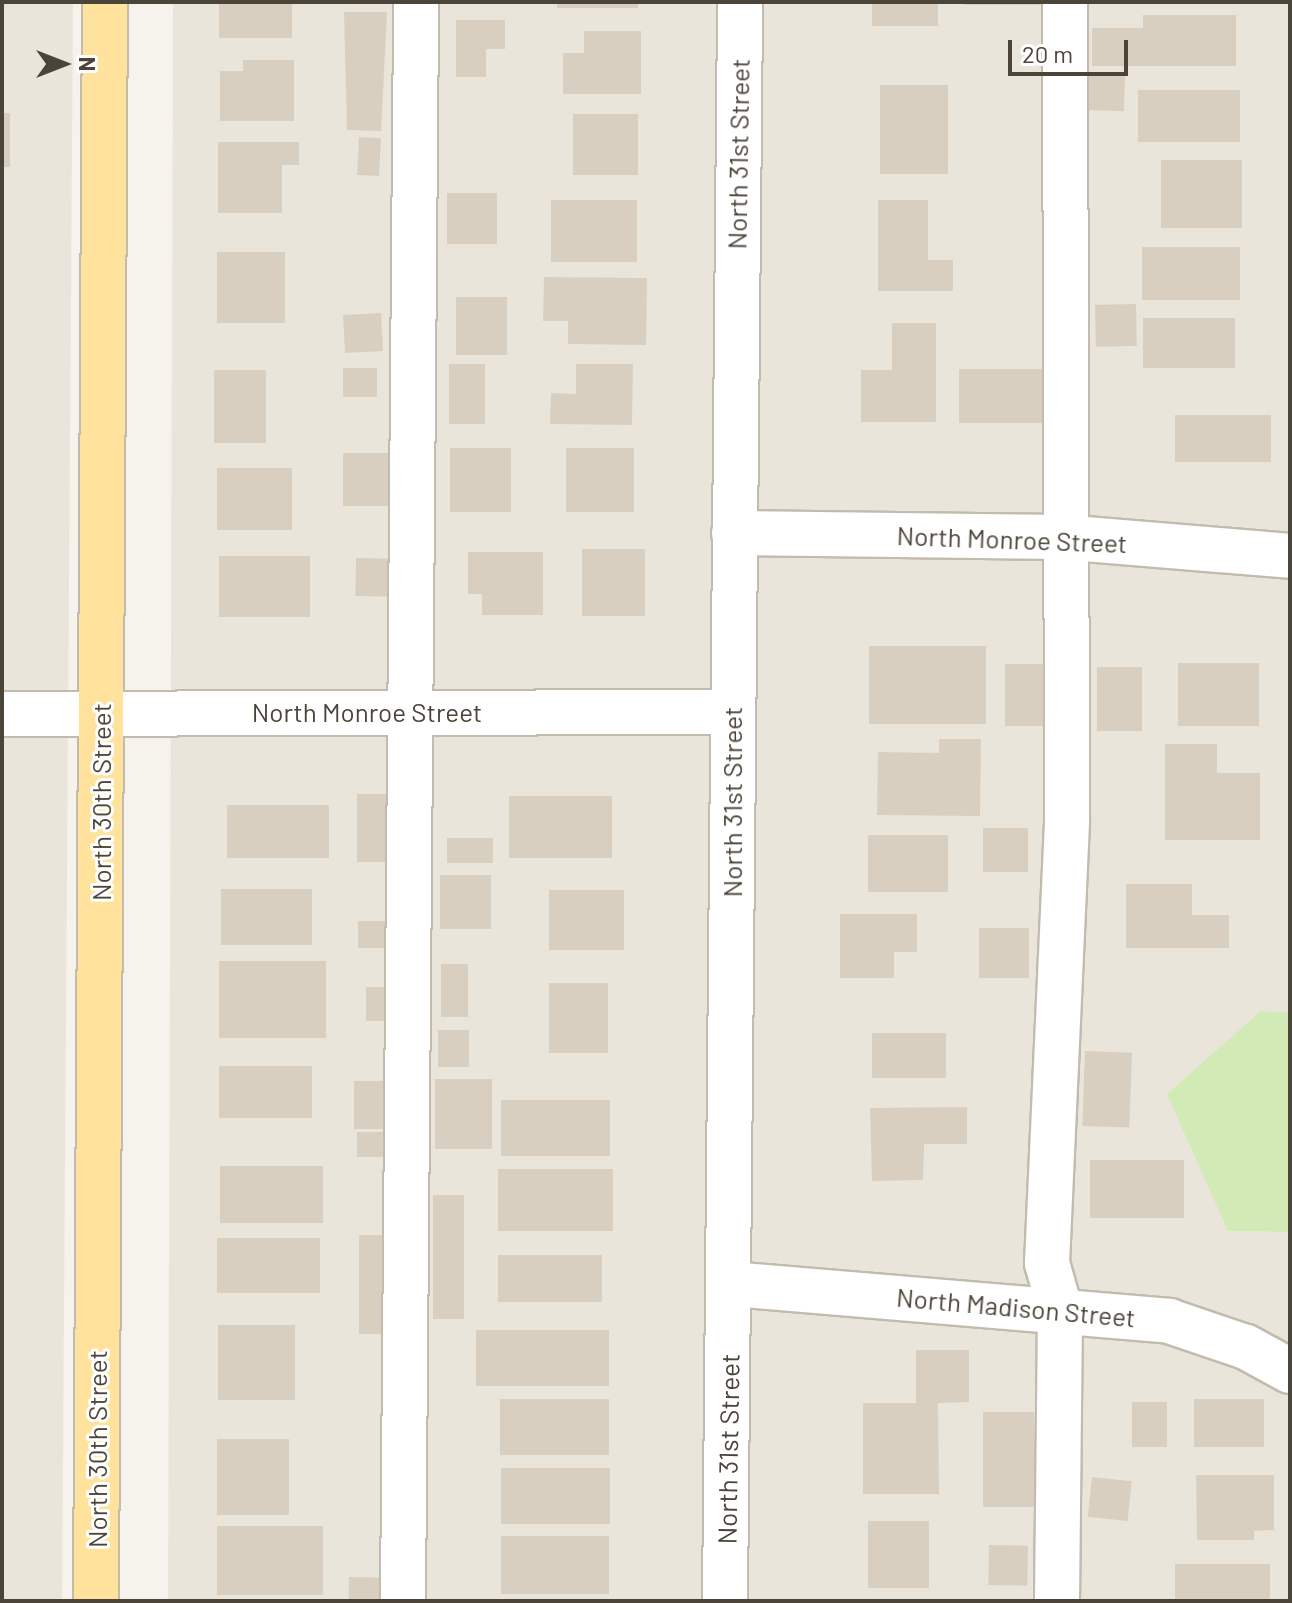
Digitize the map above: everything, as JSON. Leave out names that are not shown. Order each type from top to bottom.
[{"type":"main road","name":"North 30th Street","points":[[96,1601],[105,2]]},
{"type":"street","points":[[403,1601],[416,2]]},
{"type":"street","name":"North 31st Street","points":[[725,1601],[731,1284],[732,712],[740,2]]},
{"type":"street","points":[[1057,1601],[1060,1309],[1047,1263],[1067,819],[1061,537],[1065,2]]},
{"type":"street","name":"North Monroe Street","points":[[734,533],[1061,537],[1290,556]]},
{"type":"street","name":"North Monroe Street","points":[[2,714],[732,712]]},
{"type":"street","name":"North Madison Street","points":[[731,1284],[1060,1309],[1169,1321],[1246,1347],[1290,1371]]},
{"type":"shaded area","points":[[2,2],[73,2],[62,1601],[2,1601]]},
{"type":"shaded area","points":[[173,2],[1290,2],[1290,1012],[1261,1011],[1228,1231],[1290,1232],[1290,1601],[168,1601]]},
{"type":"green space","points":[[1261,1011],[1290,1012],[1290,1232],[1228,1231],[1167,1094]]},
{"type":"building","points":[[219,2],[292,2],[292,38],[219,38]]},
{"type":"building","points":[[557,2],[638,2],[638,8],[557,8]]},
{"type":"building","points":[[872,2],[938,2],[938,26],[872,26]]},
{"type":"building","points":[[965,2],[1042,2],[1042,5],[965,5]]},
{"type":"building","points":[[344,12],[387,12],[381,131],[347,130]]},
{"type":"building","points":[[1143,15],[1236,15],[1236,66],[1092,66],[1092,28],[1143,28]]},
{"type":"building","points":[[456,20],[505,20],[505,49],[486,49],[486,77],[456,77]]},
{"type":"building","points":[[584,31],[641,31],[641,94],[563,94],[563,53],[584,53]]},
{"type":"building","points":[[243,60],[294,60],[294,121],[220,121],[220,71],[243,71]]},
{"type":"building","points":[[1089,75],[1125,76],[1124,111],[1088,110]]},
{"type":"building","points":[[880,85],[948,85],[948,174],[880,174]]},
{"type":"building","points":[[1138,90],[1240,90],[1240,142],[1138,142]]},
{"type":"building","points":[[2,113],[10,113],[10,167],[2,167]]},
{"type":"building","points":[[573,114],[638,114],[638,175],[573,175]]},
{"type":"building","points":[[359,137],[381,138],[379,176],[357,175]]},
{"type":"building","points":[[218,142],[299,142],[299,165],[282,165],[282,213],[218,213]]},
{"type":"building","points":[[1161,160],[1242,160],[1242,228],[1161,228]]},
{"type":"building","points":[[447,193],[497,193],[497,244],[447,244]]},
{"type":"building","points":[[551,200],[637,200],[637,262],[551,262]]},
{"type":"building","points":[[878,200],[928,200],[928,260],[953,260],[953,291],[878,291]]},
{"type":"building","points":[[1142,247],[1240,247],[1240,300],[1142,300]]},
{"type":"building","points":[[217,252],[285,252],[285,323],[217,323]]},
{"type":"building","points":[[544,277],[647,278],[646,345],[568,344],[568,321],[543,321]]},
{"type":"building","points":[[456,297],[507,297],[507,355],[456,355]]},
{"type":"building","points":[[1136,304],[1137,346],[1096,347],[1095,305]]},
{"type":"building","points":[[381,313],[383,351],[345,353],[343,315]]},
{"type":"building","points":[[1143,318],[1235,318],[1235,368],[1143,368]]},
{"type":"building","points":[[892,323],[936,323],[936,422],[861,422],[861,370],[892,370]]},
{"type":"building","points":[[449,364],[485,364],[485,424],[449,424]]},
{"type":"building","points":[[576,364],[633,364],[632,425],[550,424],[551,393],[576,394]]},
{"type":"building","points":[[343,368],[377,368],[377,397],[343,397]]},
{"type":"building","points":[[959,369],[1042,369],[1042,423],[959,423]]},
{"type":"building","points":[[214,370],[266,370],[266,443],[214,443]]},
{"type":"building","points":[[1175,415],[1271,415],[1271,462],[1175,462]]},
{"type":"building","points":[[450,448],[511,448],[511,512],[450,512]]},
{"type":"building","points":[[566,448],[634,448],[634,512],[566,512]]},
{"type":"building","points":[[343,453],[392,453],[392,506],[343,506]]},
{"type":"building","points":[[217,468],[292,468],[292,530],[217,530]]},
{"type":"building","points":[[582,549],[645,549],[645,616],[582,616]]},
{"type":"building","points":[[468,552],[543,552],[543,615],[482,615],[482,594],[468,594]]},
{"type":"building","points":[[219,556],[310,556],[310,617],[219,617]]},
{"type":"building","points":[[356,558],[397,559],[396,597],[355,596]]},
{"type":"building","points":[[869,646],[986,646],[986,724],[869,724]]},
{"type":"building","points":[[1178,663],[1259,663],[1259,726],[1178,726]]},
{"type":"building","points":[[1005,664],[1054,664],[1054,726],[1005,726]]},
{"type":"building","points":[[1097,667],[1142,667],[1142,731],[1097,731]]},
{"type":"building","points":[[939,739],[981,739],[980,816],[877,815],[878,752],[939,753]]},
{"type":"building","points":[[1165,744],[1217,744],[1217,773],[1260,773],[1260,840],[1165,840]]},
{"type":"building","points":[[357,794],[397,794],[397,862],[357,862]]},
{"type":"building","points":[[509,796],[612,796],[612,858],[509,858]]},
{"type":"building","points":[[227,805],[329,805],[329,858],[227,858]]},
{"type":"building","points":[[983,828],[1028,828],[1028,872],[983,872]]},
{"type":"building","points":[[868,835],[948,835],[948,892],[868,892]]},
{"type":"building","points":[[447,838],[493,838],[493,863],[447,863]]},
{"type":"building","points":[[440,875],[491,875],[491,929],[440,929]]},
{"type":"building","points":[[1126,884],[1192,884],[1192,915],[1229,915],[1229,948],[1126,948]]},
{"type":"building","points":[[221,889],[312,889],[312,945],[221,945]]},
{"type":"building","points":[[549,890],[624,890],[624,950],[549,950]]},
{"type":"building","points":[[840,914],[917,914],[917,952],[894,952],[894,978],[840,978]]},
{"type":"building","points":[[358,921],[397,921],[397,948],[358,948]]},
{"type":"building","points":[[979,928],[1029,928],[1029,978],[979,978]]},
{"type":"building","points":[[219,961],[326,961],[326,1038],[219,1038]]},
{"type":"building","points":[[441,964],[468,964],[468,1017],[441,1017]]},
{"type":"building","points":[[549,983],[608,983],[608,1053],[549,1053]]},
{"type":"building","points":[[366,987],[398,987],[398,1021],[366,1021]]},
{"type":"building","points":[[438,1030],[469,1030],[469,1067],[438,1067]]},
{"type":"building","points":[[872,1033],[946,1033],[946,1078],[872,1078]]},
{"type":"building","points":[[1085,1051],[1132,1053],[1129,1128],[1082,1126]]},
{"type":"building","points":[[219,1066],[312,1066],[312,1118],[219,1118]]},
{"type":"building","points":[[435,1079],[492,1079],[492,1149],[435,1149]]},
{"type":"building","points":[[354,1081],[400,1081],[400,1129],[354,1129]]},
{"type":"building","points":[[501,1100],[610,1100],[610,1156],[501,1156]]},
{"type":"building","points":[[967,1107],[967,1144],[924,1144],[923,1180],[872,1181],[870,1108]]},
{"type":"building","points":[[357,1132],[393,1132],[393,1157],[357,1157]]},
{"type":"building","points":[[1090,1160],[1184,1160],[1184,1218],[1090,1218]]},
{"type":"building","points":[[220,1166],[323,1166],[323,1223],[220,1223]]},
{"type":"building","points":[[498,1169],[613,1169],[613,1231],[498,1231]]},
{"type":"building","points":[[433,1195],[464,1195],[464,1319],[433,1319]]},
{"type":"building","points":[[359,1235],[398,1235],[398,1334],[359,1334]]},
{"type":"building","points":[[217,1238],[320,1238],[320,1293],[217,1293]]},
{"type":"building","points":[[498,1255],[602,1255],[602,1302],[498,1302]]},
{"type":"building","points":[[218,1325],[295,1325],[295,1400],[218,1400]]},
{"type":"building","points":[[476,1330],[609,1330],[609,1386],[476,1386]]},
{"type":"building","points":[[916,1350],[969,1350],[969,1402],[938,1403],[939,1494],[863,1494],[863,1403],[916,1403]]},
{"type":"building","points":[[500,1399],[609,1399],[609,1455],[500,1455]]},
{"type":"building","points":[[1194,1399],[1264,1399],[1264,1447],[1194,1447]]},
{"type":"building","points":[[1132,1402],[1167,1402],[1167,1447],[1132,1447]]},
{"type":"building","points":[[983,1412],[1034,1412],[1034,1507],[983,1507]]},
{"type":"building","points":[[217,1439],[289,1439],[289,1515],[217,1515]]},
{"type":"building","points":[[501,1468],[610,1468],[610,1524],[501,1524]]},
{"type":"building","points":[[1196,1475],[1274,1475],[1274,1530],[1254,1531],[1254,1540],[1197,1540]]},
{"type":"building","points":[[1092,1477],[1132,1481],[1128,1521],[1088,1517]]},
{"type":"building","points":[[868,1521],[929,1521],[929,1588],[868,1588]]},
{"type":"building","points":[[217,1526],[323,1526],[323,1595],[217,1595]]},
{"type":"building","points":[[501,1536],[609,1536],[609,1594],[501,1594]]},
{"type":"building","points":[[989,1545],[1028,1546],[1027,1586],[988,1585]]},
{"type":"building","points":[[1175,1564],[1270,1564],[1270,1601],[1175,1601]]},
{"type":"building","points":[[349,1577],[391,1578],[391,1601],[349,1601]]}]
